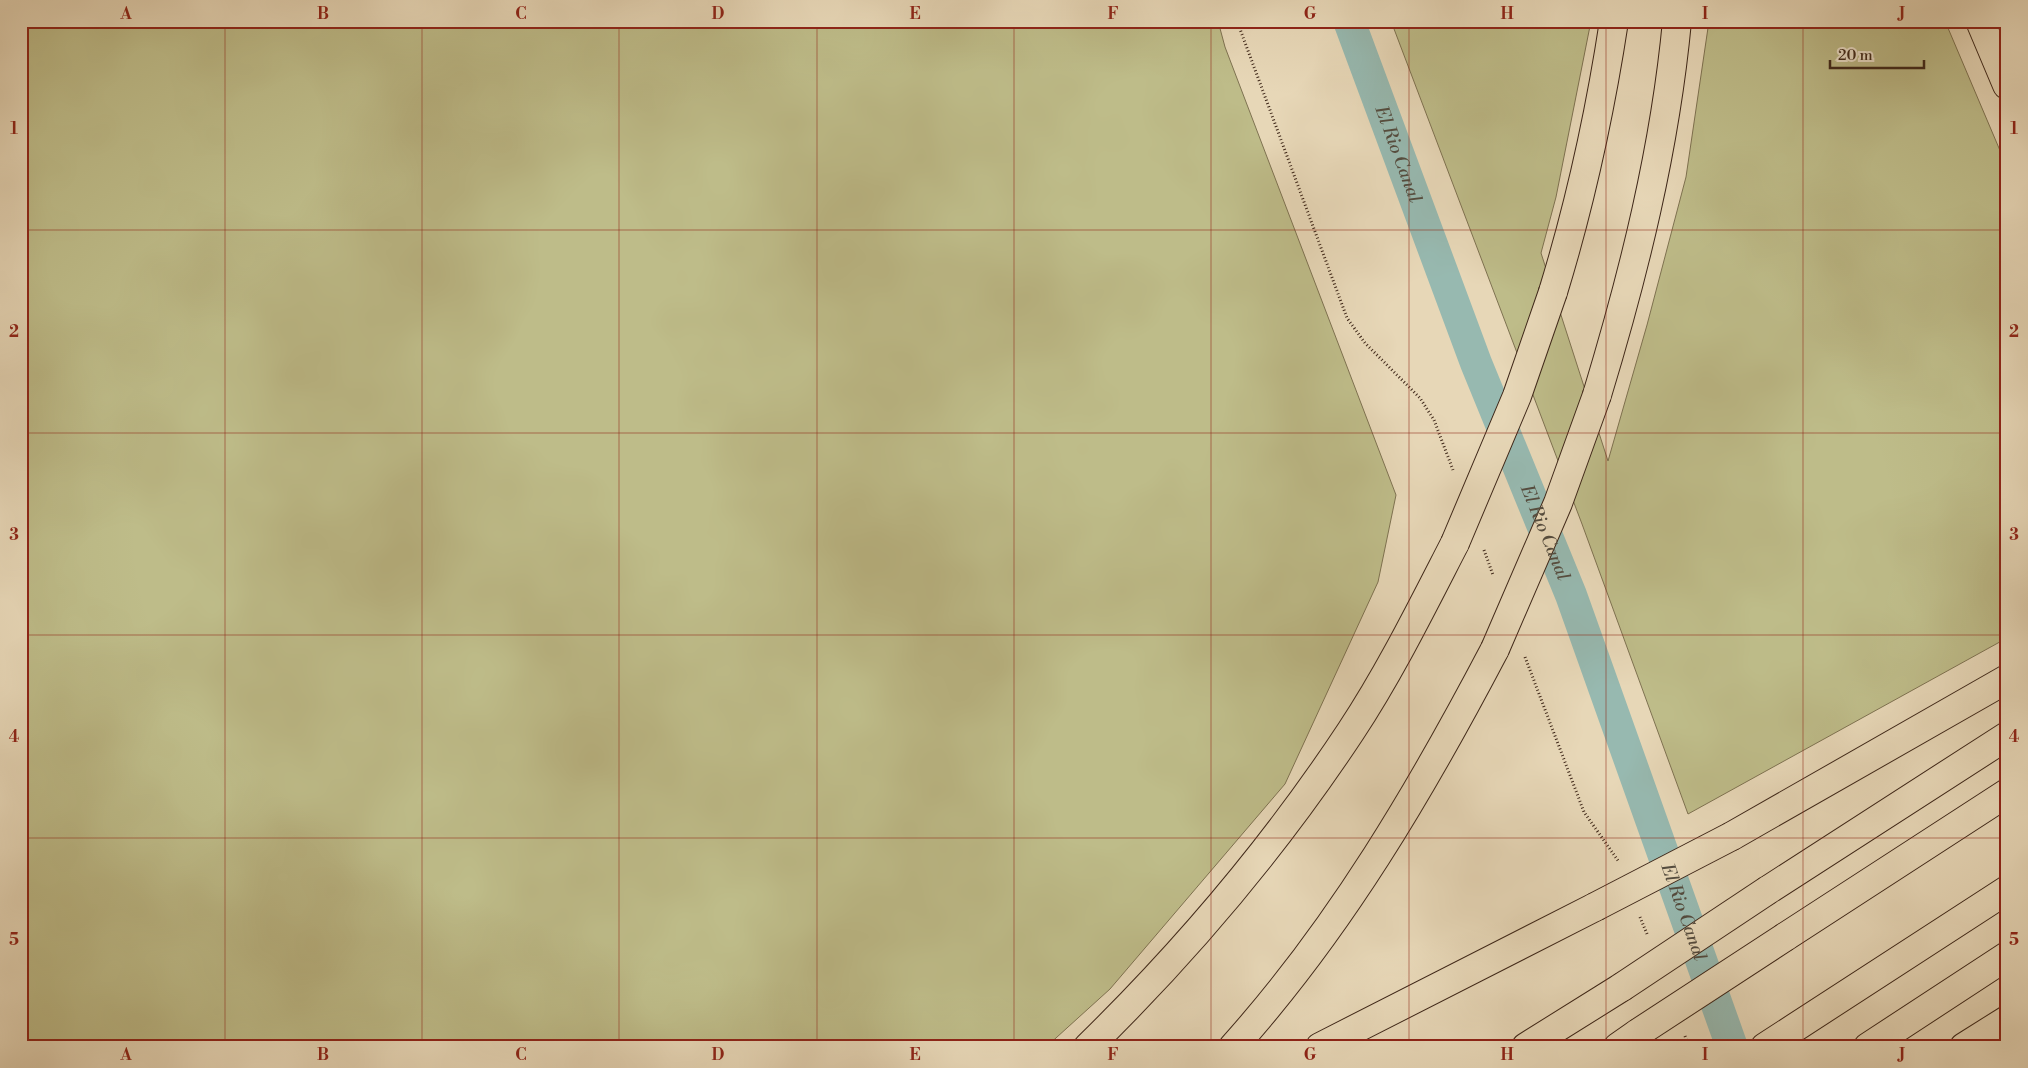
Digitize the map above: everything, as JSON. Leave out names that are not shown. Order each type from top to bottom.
[{"type":"highway","points":[[1088,1047],[1182,950],[1278,833],[1351,731],[1379,686],[1455,543],[1518,396],[1553,292],[1569,238],[1595,126],[1614,21]]},
{"type":"highway","points":[[1233,1047],[1256,1021],[1337,915],[1399,822],[1453,729],[1495,649],[1558,504],[1597,395],[1632,272],[1655,172],[1678,21]]},
{"type":"highway","points":[[1980,21],[2007,85]]},
{"type":"highway","points":[[1320,1047],[1732,836],[2007,679]]},
{"type":"highway","points":[[1526,1047],[1622,987],[1768,890],[2007,736]]},
{"type":"highway","points":[[1628,1040],[2007,794]]},
{"type":"highway","points":[[1765,1047],[2007,890]]},
{"type":"highway","points":[[1868,1047],[2007,956]]},
{"type":"highway","points":[[1964,1047],[2007,1020]]},
{"type":"shaded area","points":[[21,21],[1218,21],[1225,47],[1396,495],[1378,582],[1285,784],[1110,989],[1046,1047],[21,1047]]},
{"type":"shaded area","points":[[1391,21],[1591,21],[1556,197],[1541,253],[1608,461],[1647,325],[1686,177],[1709,21],[1945,21],[2007,167],[2007,638],[1688,814],[1582,524]]},
{"type":"waterway","name":"El Rio Canal","points":[[1349,21],[1476,363],[1571,595],[1732,1047]]}]
